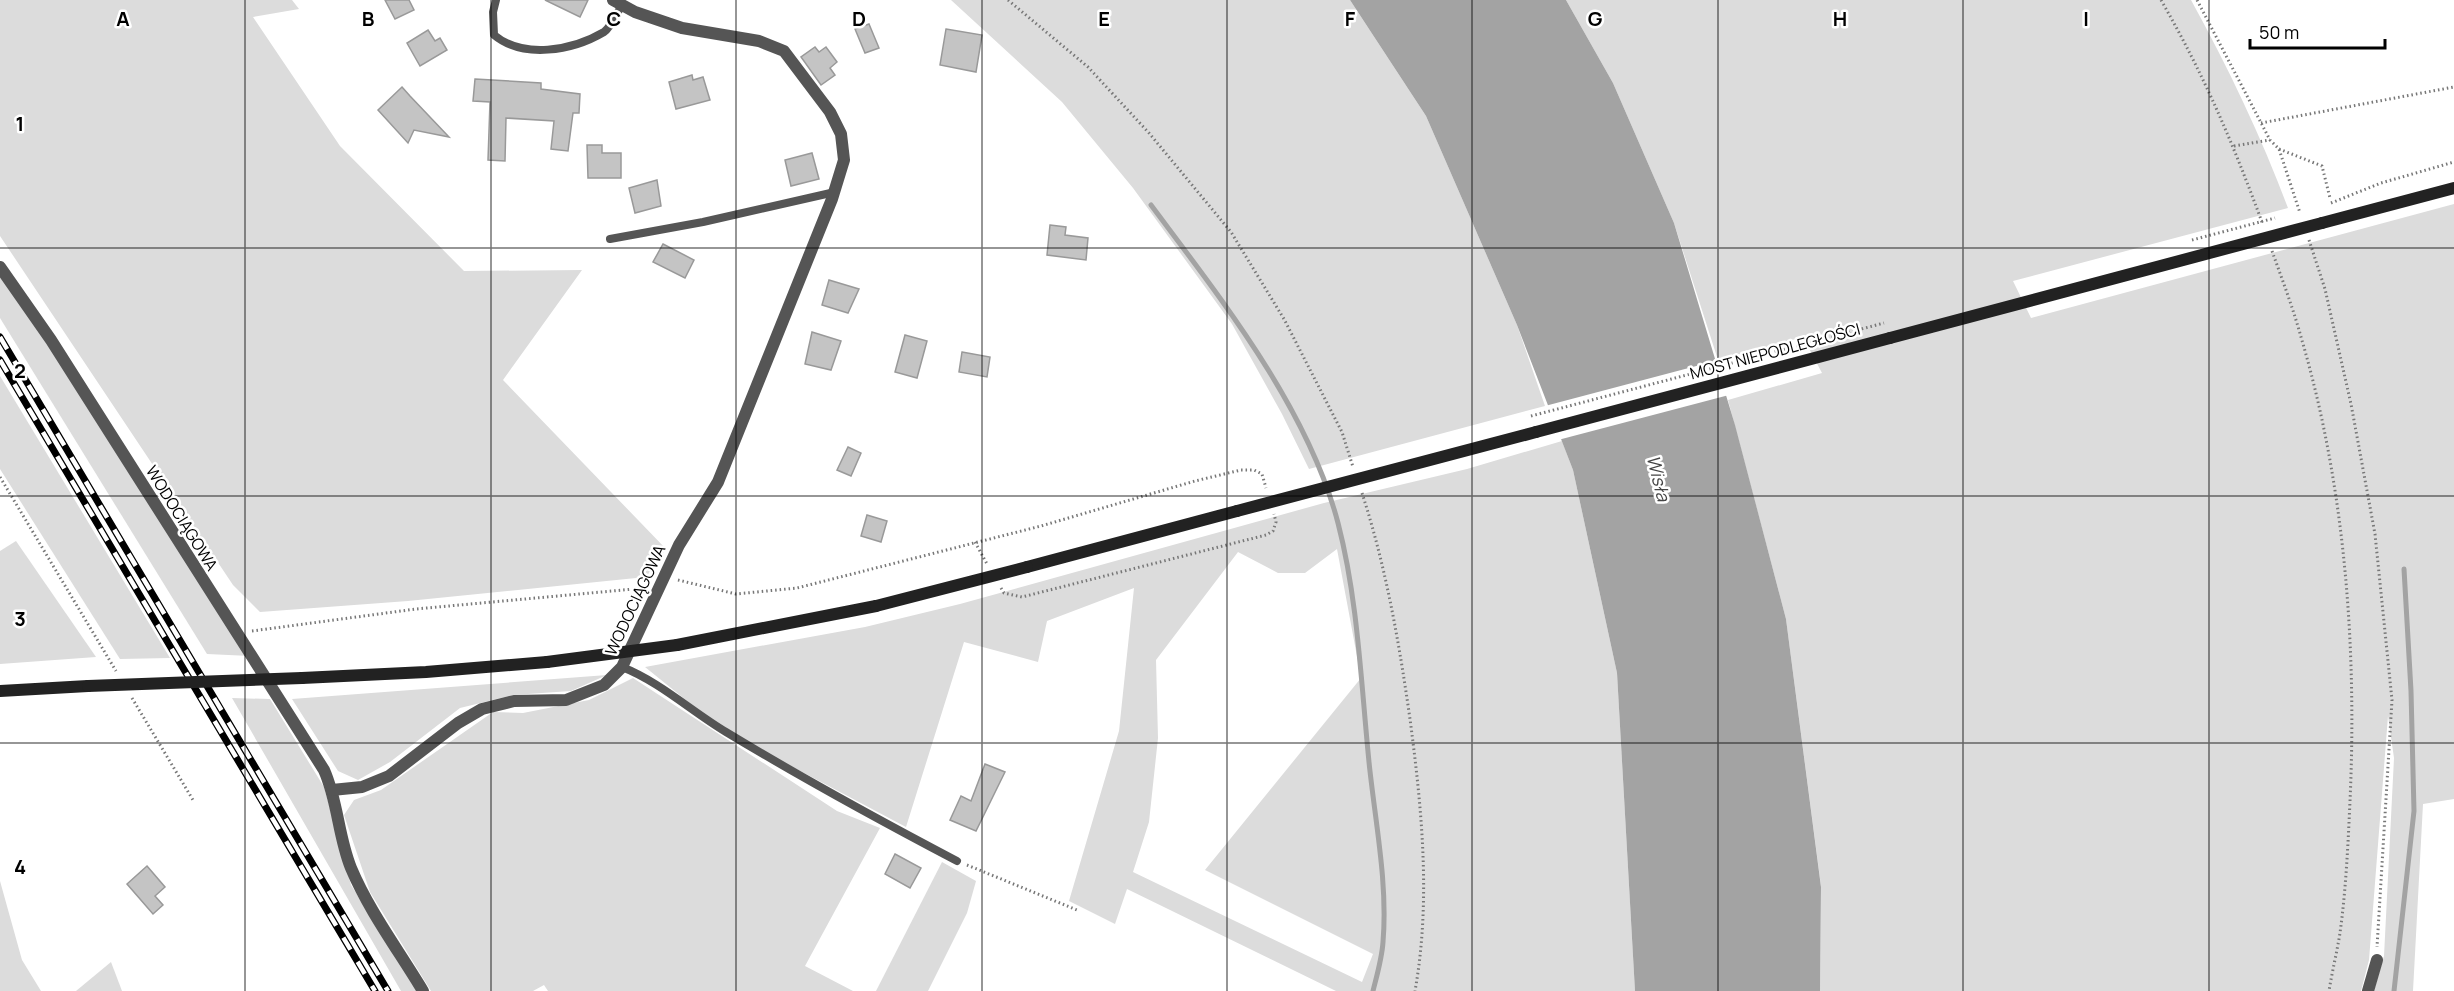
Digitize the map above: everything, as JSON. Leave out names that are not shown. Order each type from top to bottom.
[{"type":"main road","name":"MOST NIEPODLEGŁOŚCI","points":[[0,691],[426,672],[547,662],[677,645],[876,606],[2454,188]]},
{"type":"street","name":"WODOCIĄGOWA","points":[[0,267],[51,340],[324,770],[332,790],[362,787],[389,776],[458,723],[482,708],[514,701],[566,700],[604,685],[622,668],[679,544],[718,482],[835,192],[844,160],[841,134],[830,112],[784,51],[759,41],[682,28],[618,2]]},
{"type":"street","points":[[332,790],[343,845],[358,884],[423,991]]},
{"type":"street","points":[[2368,991],[2377,960]]},
{"type":"lane","points":[[496,0],[493,12],[494,35],[507,46],[538,51],[575,44],[606,31],[618,2]]},
{"type":"lane","points":[[610,239],[703,222],[835,192]]},
{"type":"lane","points":[[622,668],[642,675],[723,730],[853,807],[957,861]]},
{"type":"path","points":[[1008,0],[1088,67],[1149,133],[1231,232],[1284,319],[1342,432],[1356,475]]},
{"type":"path","points":[[2161,0],[2197,63],[2234,146],[2264,228]]},
{"type":"path","points":[[2198,0],[2270,140],[2279,150],[2301,214]]},
{"type":"path","points":[[2261,123],[2454,87]]},
{"type":"path","points":[[2234,146],[2270,140]]},
{"type":"path","points":[[2279,150],[2322,166],[2330,198]]},
{"type":"path","points":[[2327,205],[2381,183],[2454,162]]},
{"type":"path","points":[[2294,213],[2305,211]]},
{"type":"path","points":[[2185,242],[2283,216]]},
{"type":"path","points":[[2308,235],[2325,289],[2351,404],[2375,534],[2392,700],[2377,960]]},
{"type":"path","points":[[2271,249],[2302,338],[2321,419],[2335,493],[2350,623],[2353,735],[2348,858],[2340,933],[2329,991]]},
{"type":"path","points":[[1526,418],[1895,320]]},
{"type":"path","points":[[1342,466],[1353,464]]},
{"type":"path","points":[[664,576],[695,587],[736,594],[796,588],[1241,470],[1254,470],[1262,474],[1268,493]]},
{"type":"path","points":[[0,477],[121,679]]},
{"type":"path","points":[[1264,487],[1275,484]]},
{"type":"path","points":[[1359,485],[1373,528],[1397,632],[1418,783],[1425,893],[1415,991]]},
{"type":"path","points":[[998,583],[1004,593],[1022,597],[1215,546],[1266,536],[1273,531],[1276,522],[1273,512]]},
{"type":"path","points":[[975,542],[992,573]]},
{"type":"path","points":[[236,634],[298,624],[504,599],[634,589],[656,596]]},
{"type":"path","points":[[127,689],[193,800]]},
{"type":"path","points":[[957,861],[1077,910]]},
{"type":"shaded area","points":[[0,0],[292,0],[299,9],[253,17],[340,146],[464,271],[582,270],[503,380],[666,549],[646,577],[408,601],[260,612],[233,585],[0,236]]},
{"type":"shaded area","points":[[951,0],[1350,0],[1426,116],[1517,325],[1545,406],[1309,469],[1282,414],[1232,324],[1133,188],[1062,102]]},
{"type":"shaded area","points":[[1566,0],[2191,0],[2243,102],[2288,208],[2013,281],[2031,318],[2454,204],[2454,799],[2423,804],[2413,991],[2374,991],[2384,956],[2394,758],[2388,716],[2369,960],[2361,991],[1820,991],[1821,886],[1786,619],[1728,400],[1822,373],[1803,337],[1718,360],[1674,223],[1613,83]]},
{"type":"shaded area","points":[[0,269],[250,656],[207,654],[0,318]]},
{"type":"shaded area","points":[[0,376],[170,658],[120,659],[0,469]]},
{"type":"shaded area","points":[[1562,441],[1573,470],[1617,673],[1635,991],[1336,991],[1127,889],[1115,924],[1069,901],[1119,731],[1134,588],[1047,621],[1038,662],[964,642],[906,827],[723,730],[645,667],[865,627],[960,604],[1324,503],[1467,469]],"holes":[[[1337,549],[1361,678],[1205,870],[1373,954],[1362,982],[1133,872],[1149,822],[1158,738],[1156,660],[1238,552],[1278,573],[1305,573]]]},
{"type":"shaded area","points":[[16,541],[96,657],[0,664],[0,551]]},
{"type":"shaded area","points":[[607,675],[571,691],[513,695],[460,708],[390,762],[358,780],[338,771],[292,699]]},
{"type":"shaded area","points":[[633,678],[837,811],[880,828],[805,966],[853,991],[548,991],[544,985],[533,991],[431,991],[370,892],[344,815],[354,800],[381,790],[493,712],[523,713],[589,700]]},
{"type":"shaded area","points":[[232,698],[270,699],[324,787],[351,885],[417,991],[401,991]]},
{"type":"shaded area","points":[[942,862],[976,881],[967,913],[928,991],[876,991]]},
{"type":"shaded area","points":[[0,881],[22,960],[41,991],[0,991]]},
{"type":"shaded area","points":[[111,962],[122,991],[76,991]]},
{"type":"water","name":"Wisła","points":[[1350,0],[1566,0],[1613,83],[1674,223],[1735,425],[1786,619],[1821,887],[1820,991],[1635,991],[1617,673],[1573,470],[1517,325],[1426,116]]},
{"type":"pier","points":[[1719,360],[1729,395],[1558,440],[1545,406]]},
{"type":"building","points":[[385,0],[409,0],[414,10],[395,19]]},
{"type":"building","points":[[545,0],[588,0],[580,17]]},
{"type":"building","points":[[869,24],[879,48],[865,53],[855,29]]},
{"type":"building","points":[[946,29],[982,35],[976,72],[940,65]]},
{"type":"building","points":[[428,30],[435,41],[440,38],[447,50],[420,66],[407,43]]},
{"type":"building","points":[[815,47],[819,52],[826,47],[837,62],[830,68],[835,75],[821,85],[801,57]]},
{"type":"building","points":[[692,75],[693,80],[703,77],[710,100],[676,109],[669,82]]},
{"type":"building","points":[[475,79],[541,83],[541,89],[580,94],[579,113],[573,113],[568,151],[551,149],[554,121],[506,118],[505,161],[488,160],[490,102],[473,101]]},
{"type":"building","points":[[402,87],[449,137],[414,130],[408,143],[378,110]]},
{"type":"building","points":[[587,145],[602,145],[602,153],[621,153],[621,178],[588,178]]},
{"type":"building","points":[[812,153],[819,179],[791,186],[785,160]]},
{"type":"building","points":[[657,180],[661,206],[635,213],[629,188]]},
{"type":"building","points":[[1050,225],[1066,227],[1065,235],[1088,238],[1086,260],[1047,255]]},
{"type":"building","points":[[663,244],[694,260],[685,278],[653,262]]},
{"type":"building","points":[[829,280],[859,289],[848,313],[822,305]]},
{"type":"building","points":[[812,332],[841,341],[831,370],[805,364]]},
{"type":"building","points":[[905,335],[927,341],[917,378],[895,372]]},
{"type":"building","points":[[962,352],[990,357],[987,377],[959,372]]},
{"type":"building","points":[[848,447],[861,453],[851,476],[837,470]]},
{"type":"building","points":[[867,515],[887,521],[881,542],[861,536]]},
{"type":"building","points":[[985,764],[1005,772],[976,831],[950,820],[961,796],[971,801]]},
{"type":"building","points":[[895,854],[921,868],[910,888],[885,874]]},
{"type":"building","points":[[147,866],[165,887],[155,896],[163,905],[153,914],[127,884]]},
{"type":"waterway","points":[[1151,205],[1206,278],[1260,356],[1306,438],[1324,480],[1338,523],[1354,612],[1384,897],[1383,942],[1373,991]]},
{"type":"waterway","points":[[2394,991],[2414,811],[2411,691],[2404,569]]},
{"type":"railway","points":[[0,337],[388,991]]},
{"type":"railway","points":[[0,360],[375,991]]}]
